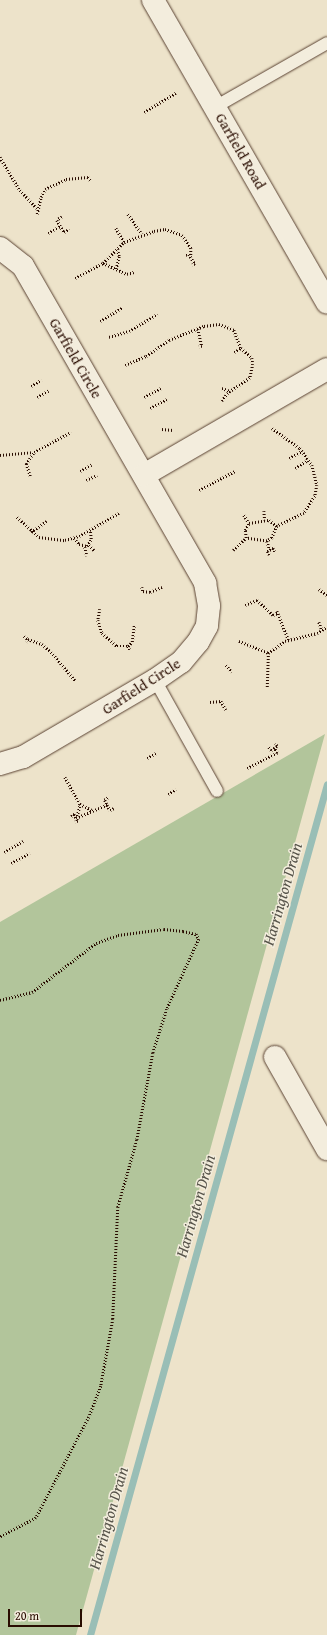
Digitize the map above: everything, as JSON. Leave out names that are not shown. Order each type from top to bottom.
[{"type":"street","name":"Garfield Road","points":[[154,0],[327,302]]},
{"type":"street","name":"Garfield Circle","points":[[0,248],[23,266],[205,583],[209,606],[207,626],[198,642],[181,662],[156,680],[23,757],[0,764]]},
{"type":"street","points":[[144,475],[327,369]]},
{"type":"street","points":[[274,1057],[327,1149]]},
{"type":"lane","points":[[215,107],[327,43]]},
{"type":"lane","points":[[156,680],[217,791]]},
{"type":"path","points":[[144,112],[176,93]]},
{"type":"path","points":[[0,157],[20,190],[37,208]]},
{"type":"path","points":[[37,214],[37,208],[45,189],[55,183],[80,176],[88,177],[90,180]]},
{"type":"path","points":[[128,214],[142,234]]},
{"type":"path","points":[[62,218],[57,220],[60,226],[64,232],[69,229]]},
{"type":"path","points":[[48,233],[60,226]]},
{"type":"path","points":[[116,228],[124,242]]},
{"type":"path","points":[[75,278],[103,262],[124,242],[142,234],[165,229],[174,231],[188,242],[192,252],[190,257]]},
{"type":"path","points":[[116,269],[119,256],[117,249]]},
{"type":"path","points":[[186,255],[189,254],[195,264],[192,265]]},
{"type":"path","points":[[103,262],[127,274],[134,272]]},
{"type":"path","points":[[100,321],[122,308]]},
{"type":"path","points":[[109,337],[129,331],[157,314]]},
{"type":"path","points":[[125,365],[146,356],[169,340],[211,324],[228,327],[238,336],[241,348],[252,358],[252,371],[245,383],[230,392],[221,404]]},
{"type":"path","points":[[198,329],[202,346],[199,347]]},
{"type":"path","points":[[234,352],[241,348]]},
{"type":"path","points":[[31,386],[42,380]]},
{"type":"path","points":[[144,397],[161,388]]},
{"type":"path","points":[[222,388],[230,392]]},
{"type":"path","points":[[37,397],[48,391]]},
{"type":"path","points":[[150,408],[167,399]]},
{"type":"path","points":[[246,538],[267,541],[272,538],[277,526],[304,513],[315,496],[316,475],[308,460],[302,451],[270,424]]},
{"type":"path","points":[[162,429],[176,431]]},
{"type":"path","points":[[0,455],[34,452],[71,432]]},
{"type":"path","points":[[289,458],[302,451]]},
{"type":"path","points":[[30,476],[26,464],[34,452]]},
{"type":"path","points":[[295,468],[308,460]]},
{"type":"path","points":[[80,471],[91,465]]},
{"type":"path","points":[[198,490],[235,471]]},
{"type":"path","points":[[86,480],[96,475]]},
{"type":"path","points":[[264,511],[265,520]]},
{"type":"path","points":[[17,517],[32,532],[45,539],[74,538],[119,513]]},
{"type":"path","points":[[244,515],[248,523],[245,530],[246,538]]},
{"type":"path","points":[[248,523],[265,520],[273,521],[277,526]]},
{"type":"path","points":[[32,532],[47,521]]},
{"type":"path","points":[[90,530],[89,545],[95,551]]},
{"type":"path","points":[[74,538],[84,547],[87,556]]},
{"type":"path","points":[[233,550],[246,538]]},
{"type":"path","points":[[267,541],[270,550],[267,551],[269,555]]},
{"type":"path","points":[[84,547],[89,545]]},
{"type":"path","points":[[270,550],[273,548],[275,552]]},
{"type":"path","points":[[142,587],[146,592],[162,587]]},
{"type":"path","points":[[319,589],[327,596]]},
{"type":"path","points":[[245,605],[257,600],[273,615],[278,612],[289,640]]},
{"type":"path","points":[[100,609],[98,620],[102,633],[117,646],[128,646],[132,642],[134,625]]},
{"type":"path","points":[[319,622],[322,630]]},
{"type":"path","points":[[268,653],[289,640],[322,630],[327,627]]},
{"type":"path","points":[[24,636],[27,640],[42,644],[53,654],[76,682]]},
{"type":"path","points":[[239,641],[268,653]]},
{"type":"path","points":[[128,646],[130,650]]},
{"type":"path","points":[[267,687],[268,653]]},
{"type":"path","points":[[226,665],[232,672]]},
{"type":"path","points":[[210,702],[221,701],[226,710]]},
{"type":"path","points":[[247,768],[277,754],[274,748],[277,746],[275,744]]},
{"type":"path","points":[[269,747],[271,750],[274,748]]},
{"type":"path","points":[[147,758],[156,753]]},
{"type":"path","points":[[66,777],[80,804],[92,810]]},
{"type":"path","points":[[168,794],[176,789]]},
{"type":"path","points":[[108,798],[105,800],[107,805],[110,810],[114,808]]},
{"type":"path","points":[[75,822],[78,821],[76,817],[80,804]]},
{"type":"path","points":[[71,816],[74,814],[76,817],[107,805]]},
{"type":"path","points":[[4,852],[24,841]]},
{"type":"path","points":[[11,863],[30,853]]},
{"type":"path","points":[[0,1000],[32,992],[96,943],[118,935],[164,929],[196,934],[199,939],[167,1009],[152,1053],[137,1140],[118,1207],[113,1319],[101,1386],[89,1417],[36,1518],[0,1537]]},
{"type":"green space","points":[[325,734],[76,1635],[0,1635],[0,922]]},
{"type":"waterway","name":"Harrington Drain","points":[[90,1635],[327,784]]}]
